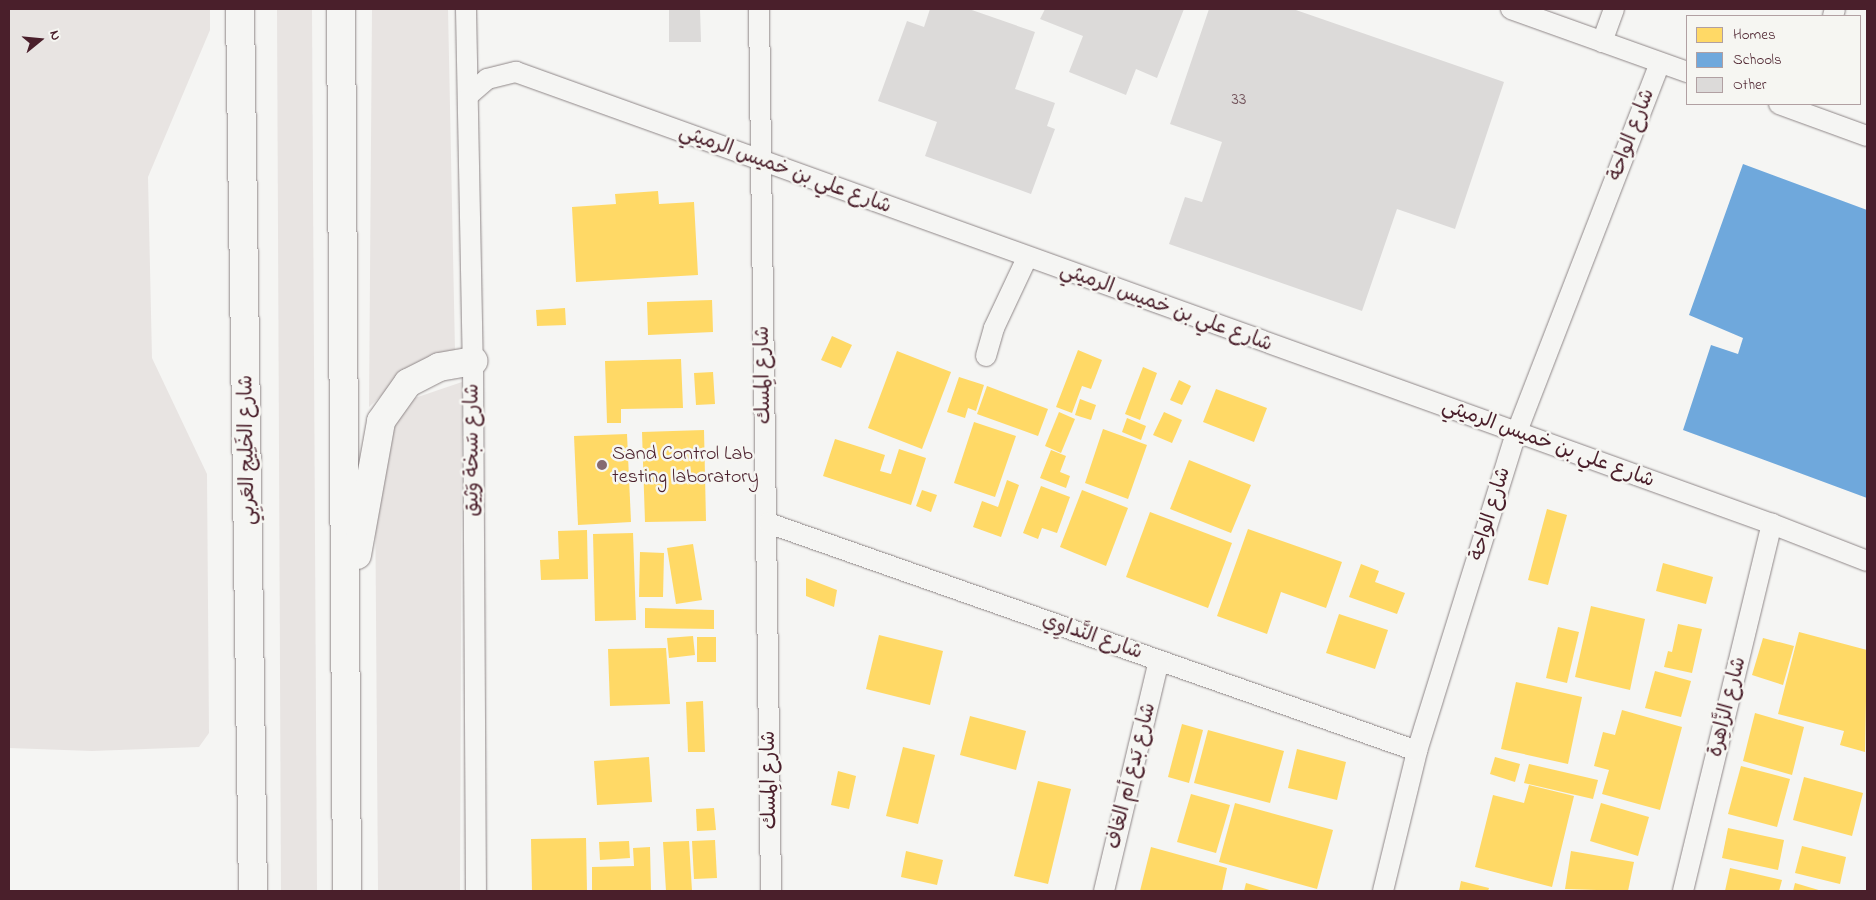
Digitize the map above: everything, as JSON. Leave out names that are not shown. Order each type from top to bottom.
[{"type":"highway","name":"شارع الخَلِيج العَربِي","points":[[240,9],[253,891]]},
{"type":"highway","points":[[341,9],[347,891]]},
{"type":"highway","points":[[345,631],[381,421],[408,383],[439,367],[473,361]]},
{"type":"street","name":"شارع سَبخة وَثِيق","points":[[466,9],[470,94],[476,891]]},
{"type":"street","name":"شارع المِسك","points":[[759,9],[759,161],[768,523],[771,891]]},
{"type":"street","points":[[1511,9],[1686,72]]},
{"type":"street","points":[[1602,42],[1614,9]]},
{"type":"street","name":"شارع الواحة","points":[[1383,891],[1417,751],[1516,434],[1660,62]]},
{"type":"street","name":"شارع علي بن خميس الرميثي","points":[[470,94],[487,79],[516,72],[1516,434],[1772,524],[1867,561]]},
{"type":"street","points":[[1786,105],[1807,108],[1867,136]]},
{"type":"street","points":[[986,356],[998,319],[1027,258]]},
{"type":"street","name":"شارع النَّداوِي","points":[[768,523],[1417,751]]},
{"type":"street","name":"شارع الزَّاهِرة","points":[[1683,891],[1772,524]]},
{"type":"street","name":"شارع بَدع أم الغاف","points":[[1104,891],[1159,661]]},
{"type":"shaded area","points":[[9,9],[210,9],[210,30],[148,177],[152,358],[207,474],[209,733],[199,747],[92,751],[9,748]]},
{"type":"shaded area","points":[[277,9],[312,9],[317,891],[281,891]]},
{"type":"shaded area","points":[[372,9],[448,9],[455,351],[398,380],[369,407]]},
{"type":"shaded area","points":[[462,382],[460,891],[378,891],[375,477],[389,425],[409,400]]},
{"type":"building: Homes","points":[[658,191],[659,204],[694,202],[698,275],[576,282],[572,207],[616,204],[615,194]]},
{"type":"building: Homes","points":[[712,300],[713,332],[648,335],[647,302]]},
{"type":"building: Homes","points":[[565,308],[566,325],[537,326],[536,310]]},
{"type":"building: Homes","points":[[832,336],[852,345],[841,368],[821,360]]},
{"type":"building: Homes","points":[[1078,350],[1102,360],[1091,389],[1082,386],[1072,413],[1056,407]]},
{"type":"building: Homes","points":[[897,351],[951,372],[922,449],[868,428]]},
{"type":"building: Homes","points":[[681,359],[683,408],[621,409],[621,423],[607,423],[605,361]]},
{"type":"building: Homes","points":[[1143,367],[1157,373],[1140,420],[1125,414]]},
{"type":"building: Homes","points":[[713,372],[715,404],[696,405],[694,373]]},
{"type":"building: Homes","points":[[959,377],[984,385],[976,411],[968,408],[965,418],[947,412]]},
{"type":"building: Homes","points":[[1179,380],[1191,386],[1182,405],[1170,400]]},
{"type":"building: Homes","points":[[987,386],[1048,409],[1038,436],[977,414]]},
{"type":"building: Homes","points":[[1216,389],[1267,408],[1254,442],[1203,422]]},
{"type":"building: Homes","points":[[1080,399],[1096,405],[1091,420],[1075,415]]},
{"type":"building: Homes","points":[[1059,412],[1075,419],[1061,453],[1045,446]]},
{"type":"building: Homes","points":[[1164,412],[1182,420],[1172,443],[1153,435]]},
{"type":"building: Homes","points":[[1127,418],[1146,426],[1141,440],[1122,432]]},
{"type":"building: Homes","points":[[974,422],[1016,436],[995,497],[954,483]]},
{"type":"building: Homes","points":[[1103,429],[1147,445],[1128,499],[1085,483]]},
{"type":"building: Homes","points":[[704,430],[706,521],[645,522],[642,432]]},
{"type":"building: Homes","name":"Sand Control Lab testing laboratory","points":[[627,434],[631,522],[578,525],[574,436]]},
{"type":"building: Homes","points":[[835,439],[885,455],[880,471],[891,474],[899,449],[926,458],[911,505],[823,476]]},
{"type":"building: Homes","points":[[1051,450],[1066,456],[1060,472],[1070,476],[1066,488],[1040,478]]},
{"type":"building: Homes","points":[[1189,460],[1251,485],[1231,533],[1170,509]]},
{"type":"building: Homes","points":[[1007,480],[1019,485],[1001,537],[973,527],[982,501],[998,507]]},
{"type":"building: Homes","points":[[1041,486],[1070,497],[1057,533],[1042,528],[1038,539],[1023,533]]},
{"type":"building: Homes","points":[[922,490],[937,495],[931,512],[916,506]]},
{"type":"building: Homes","points":[[1082,490],[1128,508],[1106,566],[1060,547]]},
{"type":"building: Homes","points":[[1547,509],[1567,515],[1548,585],[1528,580]]},
{"type":"building: Homes","points":[[1150,512],[1232,543],[1208,608],[1126,577]]},
{"type":"building: Homes","points":[[1248,529],[1342,562],[1326,608],[1281,592],[1267,634],[1217,616]]},
{"type":"building: Homes","points":[[587,530],[588,579],[541,580],[540,560],[559,559],[558,531]]},
{"type":"building: Homes","points":[[633,533],[636,620],[595,621],[593,534]]},
{"type":"building: Homes","points":[[693,544],[702,600],[676,604],[667,548]]},
{"type":"building: Homes","points":[[640,552],[664,553],[663,597],[639,597]]},
{"type":"building: Homes","points":[[1663,563],[1713,577],[1706,604],[1656,591]]},
{"type":"building: Homes","points":[[1361,564],[1379,571],[1375,582],[1405,593],[1397,614],[1349,597]]},
{"type":"building: Homes","points":[[806,578],[837,590],[834,607],[806,596]]},
{"type":"building: Homes","points":[[1591,606],[1645,619],[1630,690],[1575,677]]},
{"type":"building: Homes","points":[[645,608],[714,610],[714,629],[645,628]]},
{"type":"building: Homes","points":[[1339,614],[1388,630],[1375,669],[1326,653]]},
{"type":"building: Homes","points":[[1678,624],[1702,629],[1692,673],[1664,667],[1668,651],[1672,652]]},
{"type":"building: Homes","points":[[1558,627],[1579,632],[1567,683],[1546,678]]},
{"type":"building: Homes","points":[[1799,632],[1867,650],[1865,752],[1840,745],[1844,731],[1778,714]]},
{"type":"building: Homes","points":[[879,635],[943,651],[930,705],[866,689]]},
{"type":"building: Homes","points":[[693,636],[695,655],[669,658],[667,638]]},
{"type":"building: Homes","points":[[697,637],[716,637],[716,662],[697,662]]},
{"type":"building: Homes","points":[[1763,638],[1794,646],[1783,685],[1752,675]]},
{"type":"building: Homes","points":[[666,648],[670,704],[610,706],[608,649]]},
{"type":"building: Homes","points":[[1655,671],[1691,681],[1681,717],[1645,708]]},
{"type":"building: Homes","points":[[1516,682],[1582,697],[1568,764],[1501,749]]},
{"type":"building: Homes","points":[[703,701],[705,752],[688,752],[686,702]]},
{"type":"building: Homes","points":[[1622,710],[1682,727],[1660,810],[1602,794],[1609,770],[1594,766],[1603,732],[1615,735]]},
{"type":"building: Homes","points":[[1755,713],[1804,727],[1792,775],[1743,761]]},
{"type":"building: Homes","points":[[970,716],[1026,731],[1016,770],[960,755]]},
{"type":"building: Homes","points":[[1182,724],[1203,730],[1189,783],[1168,777]]},
{"type":"building: Homes","points":[[1208,730],[1284,751],[1270,803],[1194,783]]},
{"type":"building: Homes","points":[[903,747],[935,755],[918,824],[886,816]]},
{"type":"building: Homes","points":[[1297,749],[1346,762],[1337,800],[1288,788]]},
{"type":"building: Homes","points":[[649,757],[652,802],[597,805],[594,761]]},
{"type":"building: Homes","points":[[1495,757],[1520,764],[1515,782],[1490,774]]},
{"type":"building: Homes","points":[[1529,764],[1598,780],[1593,799],[1524,783]]},
{"type":"building: Homes","points":[[1741,766],[1790,779],[1777,827],[1728,814]]},
{"type":"building: Homes","points":[[838,771],[856,776],[849,809],[831,805]]},
{"type":"building: Homes","points":[[1804,777],[1863,793],[1852,836],[1793,820]]},
{"type":"building: Homes","points":[[1038,781],[1071,789],[1048,884],[1014,876]]},
{"type":"building: Homes","points":[[1529,785],[1574,796],[1552,887],[1475,867],[1493,795],[1524,803]]},
{"type":"building: Homes","points":[[1191,794],[1230,805],[1216,853],[1177,842]]},
{"type":"building: Homes","points":[[1235,803],[1333,830],[1317,889],[1219,862]]},
{"type":"building: Homes","points":[[1601,803],[1649,817],[1638,856],[1590,841]]},
{"type":"building: Homes","points":[[714,808],[716,830],[697,831],[696,809]]},
{"type":"building: Homes","points":[[1728,828],[1784,840],[1778,870],[1722,858]]},
{"type":"building: Homes","points":[[586,838],[587,891],[532,891],[531,839]]},
{"type":"building: Homes","points":[[715,840],[717,878],[694,879],[692,841]]},
{"type":"building: Homes","points":[[629,841],[630,858],[600,860],[599,842]]},
{"type":"building: Homes","points":[[689,841],[692,891],[666,891],[663,842]]},
{"type":"building: Homes","points":[[1802,846],[1846,857],[1840,884],[1795,873]]},
{"type":"building: Homes","points":[[650,847],[651,891],[592,891],[592,867],[634,866],[633,848]]},
{"type":"building: Homes","points":[[1151,847],[1227,868],[1222,891],[1140,891]]},
{"type":"building: Homes","points":[[906,851],[943,860],[937,885],[901,877]]},
{"type":"building: Homes","points":[[1571,851],[1634,862],[1628,891],[1565,889]]},
{"type":"building: Homes","points":[[1730,868],[1782,880],[1779,891],[1725,891]]},
{"type":"building: Homes","points":[[1461,881],[1489,888],[1488,891],[1459,891]]},
{"type":"building: Homes","points":[[1246,883],[1273,891],[1244,891]]},
{"type":"building: Homes","points":[[1795,883],[1822,891],[1793,891]]},
{"type":"building: Schools","points":[[1743,164],[1867,210],[1867,498],[1683,430],[1711,345],[1738,354],[1743,338],[1689,315]]},
{"type":"building: Other","points":[[669,9],[700,9],[701,42],[669,42]]},
{"type":"building: Other","points":[[930,9],[969,9],[1035,32],[1015,89],[1055,103],[1047,126],[1055,129],[1031,194],[925,156],[937,122],[878,101],[907,21],[924,27]]},
{"type":"building: Other","points":[[1045,9],[1184,9],[1157,78],[1136,69],[1126,95],[1069,72],[1083,36],[1040,19]]},
{"type":"building: Other","points":[[1209,9],[1293,9],[1504,82],[1455,229],[1397,209],[1362,311],[1169,244],[1185,197],[1202,202],[1222,142],[1170,124]]},
{"type":"place","name":"Sand Control Lab testing laboratory","points":[[602,465]]}]
